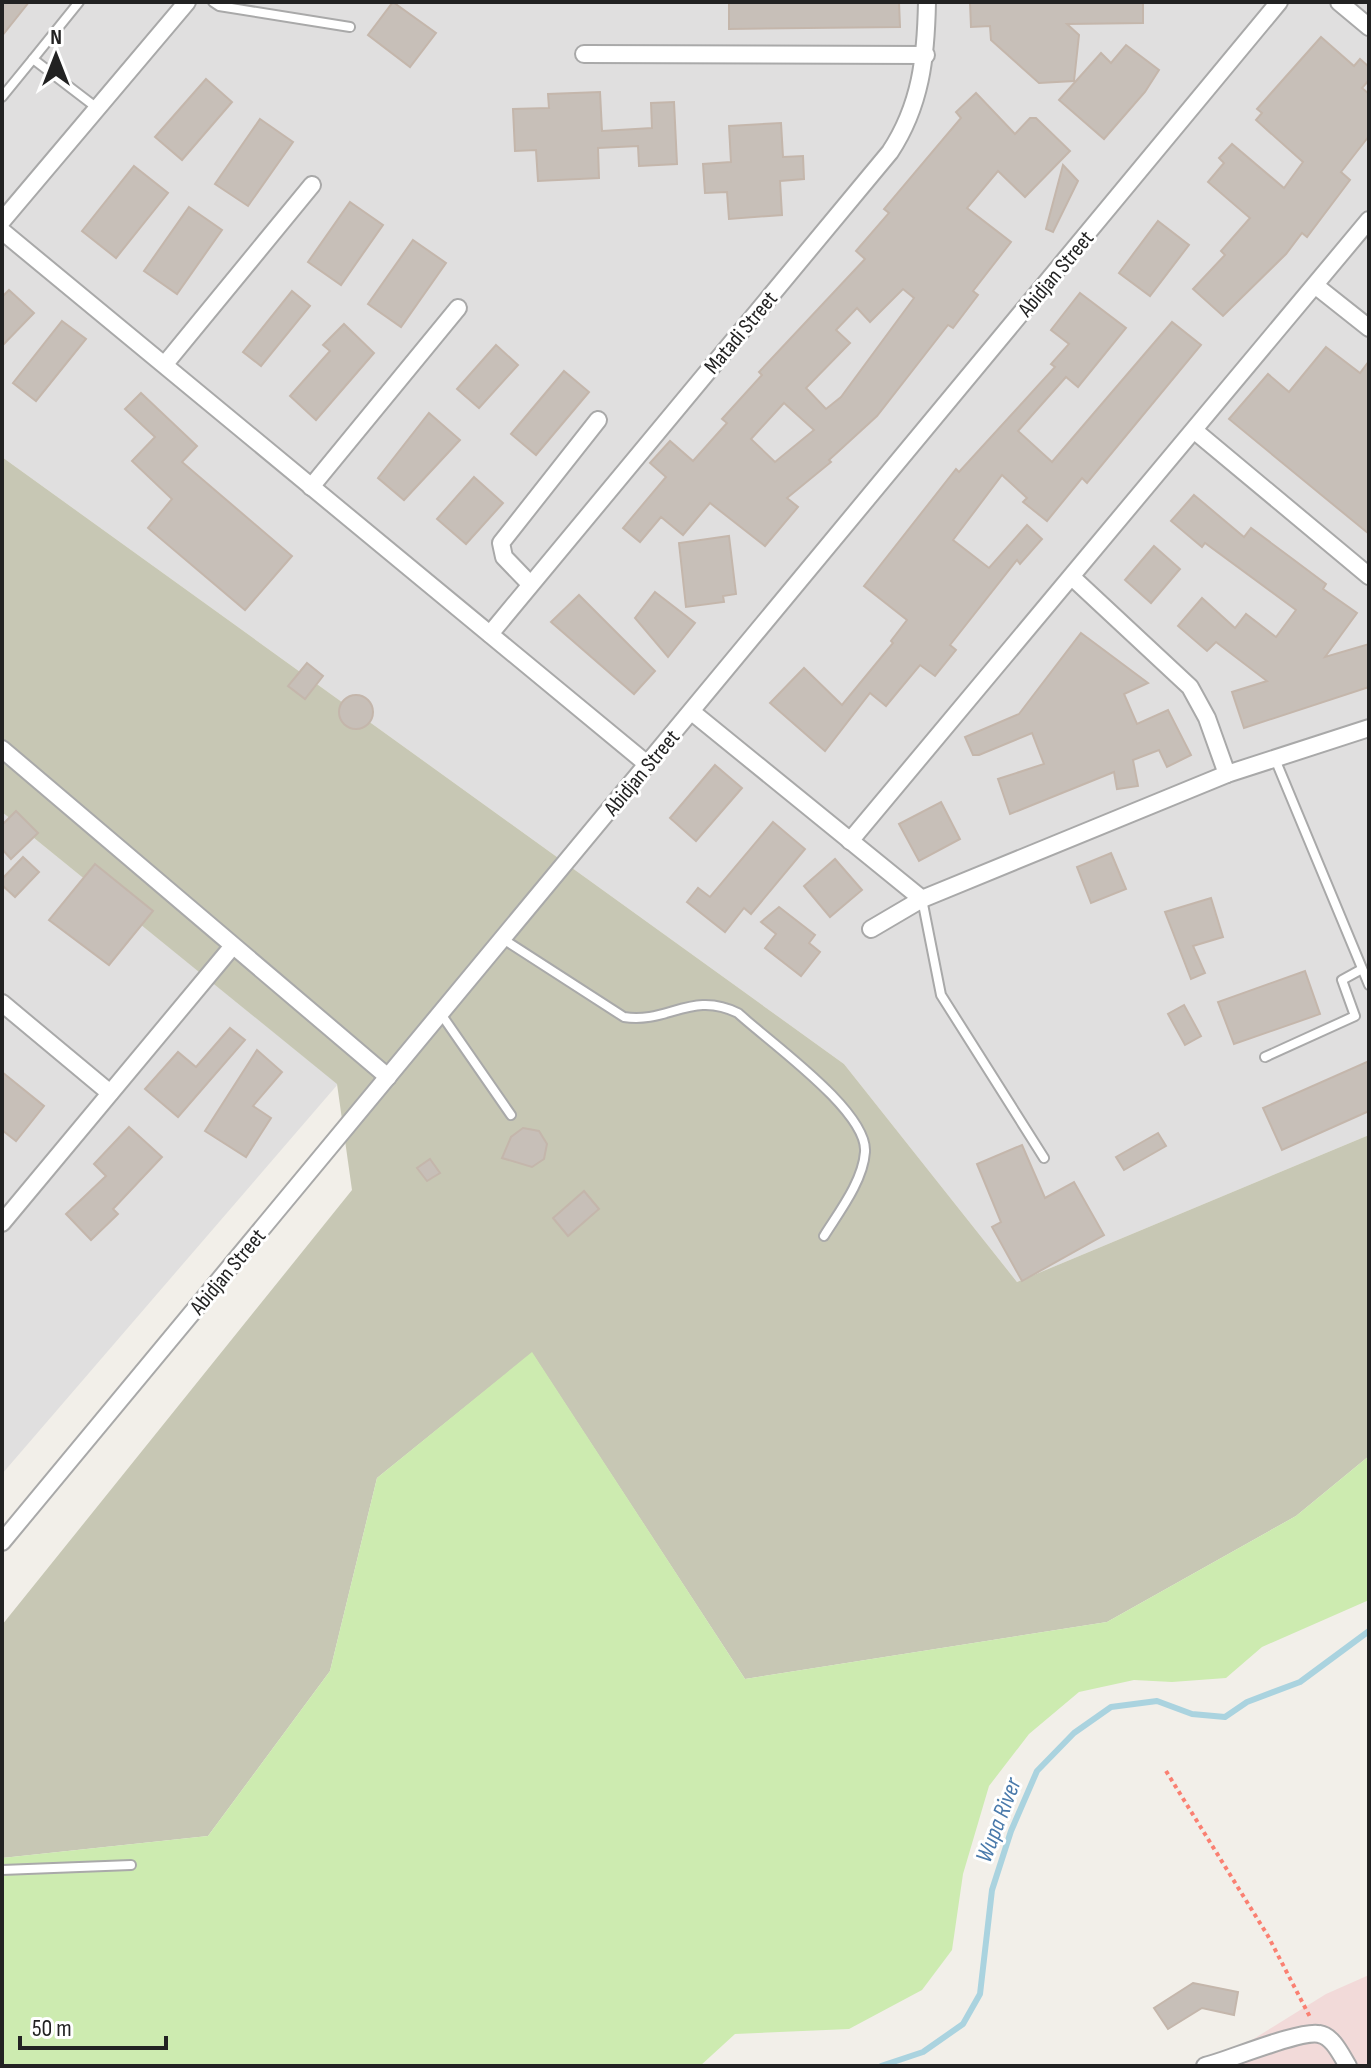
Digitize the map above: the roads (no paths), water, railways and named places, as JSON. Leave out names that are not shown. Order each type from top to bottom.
[{"type":"street","points":[[2,221],[187,2]]},
{"type":"street","name":"Matadi Street","points":[[490,634],[890,152],[916,102],[926,55],[927,2]]},
{"type":"street","name":"Abidjan Street","points":[[2,1542],[1279,2]]},
{"type":"street","points":[[1339,2],[1369,27]]},
{"type":"street","points":[[584,54],[926,55]]},
{"type":"street","points":[[165,364],[312,185]]},
{"type":"street","points":[[850,841],[1073,578],[1369,220]]},
{"type":"street","points":[[2,231],[647,764]]},
{"type":"street","points":[[1316,286],[1369,328]]},
{"type":"street","points":[[311,487],[458,308]]},
{"type":"street","points":[[530,584],[504,557],[501,543],[598,420]]},
{"type":"street","points":[[1195,431],[1369,576]]},
{"type":"street","points":[[1073,578],[1190,687],[1227,774]]},
{"type":"street","points":[[692,712],[922,899]]},
{"type":"street","points":[[871,929],[922,899],[1227,774],[1369,728]]},
{"type":"street","points":[[2,749],[388,1077]]},
{"type":"street","points":[[2,1223],[232,947]]},
{"type":"street","points":[[2,1003],[110,1093]]},
{"type":"street","points":[[1205,2066],[1248,2054],[1271,2043],[1318,2033],[1330,2038],[1348,2066]]},
{"type":"lane","points":[[2,97],[79,2]]},
{"type":"lane","points":[[213,2],[219,6],[350,27]]},
{"type":"lane","points":[[33,59],[97,108]]},
{"type":"lane","points":[[1274,759],[1369,985]]},
{"type":"lane","points":[[922,899],[941,995],[1044,1158]]},
{"type":"lane","points":[[502,939],[624,1017],[641,1020],[696,1003],[718,1003],[738,1013],[848,1111],[862,1132],[865,1153],[848,1199],[824,1236]]},
{"type":"lane","points":[[1265,1057],[1355,1016],[1342,980],[1362,969]]},
{"type":"lane","points":[[440,1013],[511,1115]]},
{"type":"lane","points":[[2,1870],[131,1865]]},
{"type":"waterway","name":"Wupa River","points":[[881,2066],[923,2052],[963,2024],[980,1994],[992,1890],[1011,1831],[1037,1771],[1074,1733],[1111,1707],[1157,1701],[1192,1714],[1225,1717],[1247,1702],[1300,1682],[1369,1631]]}]
